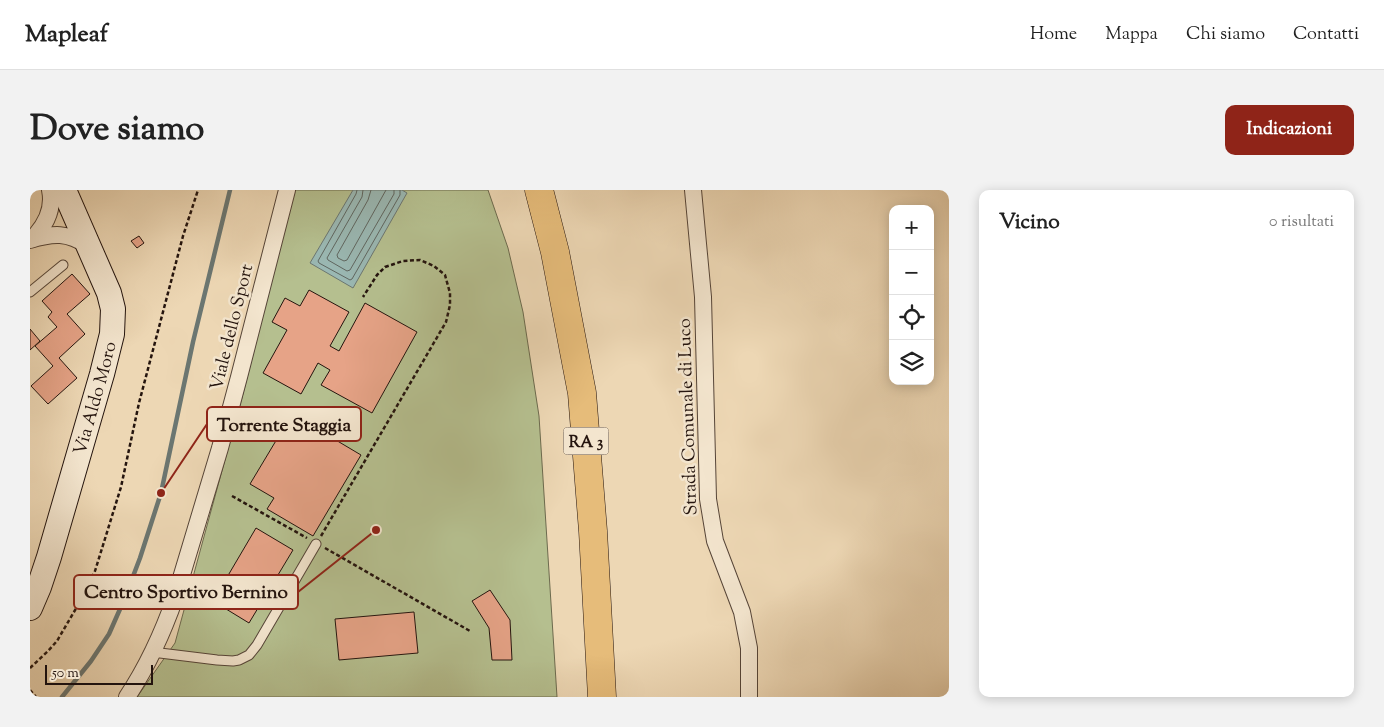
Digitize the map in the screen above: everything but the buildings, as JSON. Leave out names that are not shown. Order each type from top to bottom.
[{"type":"highway","name":"RA 3","points":[[523,190],[538,252],[566,395],[577,532],[584,697]]},
{"type":"highway","name":"RA 3","points":[[539,190],[555,252],[582,393],[593,531],[602,697]]},
{"type":"street","points":[[31,240],[41,229],[48,214],[52,203],[50,190]]},
{"type":"street","name":"Via Aldo Moro","points":[[30,608],[49,557],[112,334],[112,302],[64,190]]},
{"type":"street","name":"Viale dello Sport","points":[[127,697],[152,652],[170,612],[215,467],[286,190]]},
{"type":"street","name":"Strada Comunale di Luco","points":[[693,190],[702,297],[708,499],[715,541],[742,612],[749,648],[749,697]]},
{"type":"street","points":[[31,240],[63,235],[74,238],[88,246]]},
{"type":"lane","points":[[30,292],[63,265]]},
{"type":"lane","points":[[152,652],[226,661],[239,660],[248,655],[257,645],[316,544]]},
{"type":"path","points":[[30,668],[57,641],[95,571],[117,501],[139,403],[183,236],[198,190]]},
{"type":"path","points":[[316,544],[446,322],[450,305],[450,293],[445,275],[434,266],[420,260],[403,261],[385,267],[377,275],[364,297]]},
{"type":"path","points":[[232,496],[470,631]]},
{"type":"path","points":[[30,690],[36,697]]},
{"type":"green space","points":[[294,190],[488,190],[508,248],[523,312],[539,416],[557,697],[137,697],[175,643],[244,390]]},
{"type":"water","points":[[353,190],[402,190],[407,193],[353,288],[310,263]]},
{"type":"waterway","points":[[62,697],[91,661],[109,634],[140,558],[161,493],[193,342],[230,190]]},
{"type":"place","name":"Torrente Staggia","points":[[161,493]]},
{"type":"place","name":"Centro Sportivo Bernino","points":[[376,530]]}]
